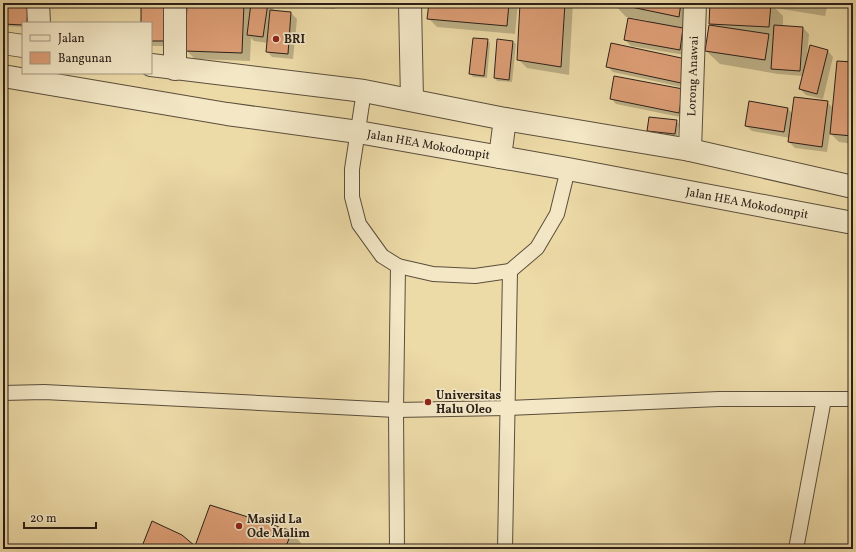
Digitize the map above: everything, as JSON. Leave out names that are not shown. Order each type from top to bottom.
[{"type":"street","points":[[38,3],[39,22]]},
{"type":"street","points":[[175,3],[175,69]]},
{"type":"street","points":[[410,3],[412,100]]},
{"type":"street","name":"Lorong Anawai","points":[[690,150],[695,3]]},
{"type":"street","points":[[3,43],[22,46]]},
{"type":"street","points":[[152,65],[364,91],[505,119],[690,150],[853,187]]},
{"type":"street","name":"Jalan HEA Mokodompit","points":[[3,76],[227,114],[358,132],[853,223]]},
{"type":"street","points":[[500,157],[505,119]]},
{"type":"lane","points":[[364,91],[352,169],[352,197],[359,224],[382,256],[398,266],[433,274],[475,276],[510,271],[537,248],[557,214],[568,170]]},
{"type":"lane","points":[[397,549],[396,410],[398,266]]},
{"type":"lane","points":[[505,549],[510,271]]},
{"type":"lane","points":[[3,393],[44,392],[396,410],[507,408],[719,398],[853,399]]},
{"type":"lane","points":[[796,549],[824,399]]},
{"type":"building","points":[[3,3],[28,3],[27,22],[22,22],[22,25],[3,24]]},
{"type":"building","points":[[141,3],[168,3],[168,41],[152,41],[152,22],[141,22]]},
{"type":"building","points":[[187,3],[244,3],[242,53],[185,51]]},
{"type":"building","points":[[251,3],[268,3],[263,37],[247,35]]},
{"type":"building","points":[[429,3],[509,3],[507,26],[427,19]]},
{"type":"building","points":[[520,3],[565,3],[561,67],[517,60]]},
{"type":"building","points":[[612,3],[681,3],[679,17]]},
{"type":"building","points":[[710,3],[771,3],[769,27],[709,24]]},
{"type":"building","points":[[270,10],[291,12],[288,54],[266,52]]},
{"type":"building","points":[[628,18],[683,28],[680,50],[624,40]]},
{"type":"building","points":[[709,25],[769,34],[765,60],[705,51]]},
{"type":"building","points":[[774,25],[803,27],[800,71],[771,69]]},
{"type":"building","points":[[473,38],[488,39],[484,76],[469,74]]},
{"type":"building","points":[[497,39],[513,41],[509,80],[494,78]]},
{"type":"building","points":[[611,43],[686,59],[681,83],[606,67]]},
{"type":"building","points":[[810,45],[828,50],[817,94],[799,89]]},
{"type":"building","points":[[837,61],[853,62],[853,136],[830,134]]},
{"type":"building","points":[[614,76],[683,89],[679,113],[610,99]]},
{"type":"building","points":[[794,97],[828,101],[822,147],[788,142]]},
{"type":"building","points":[[749,101],[788,108],[784,132],[745,126]]},
{"type":"building","points":[[649,117],[677,120],[675,134],[647,131]]},
{"type":"building","points":[[851,149],[853,149],[853,165],[850,165]]},
{"type":"building","name":"Masjid La Ode Malim","points":[[210,505],[292,531],[285,549],[141,549],[152,521],[182,535],[195,546]]},
{"type":"place","name":"BRI","points":[[276,39]]},
{"type":"place","name":"Universitas Halu Oleo","points":[[428,402]]},
{"type":"place","name":"Masjid La Ode Malim","points":[[239,526]]}]
